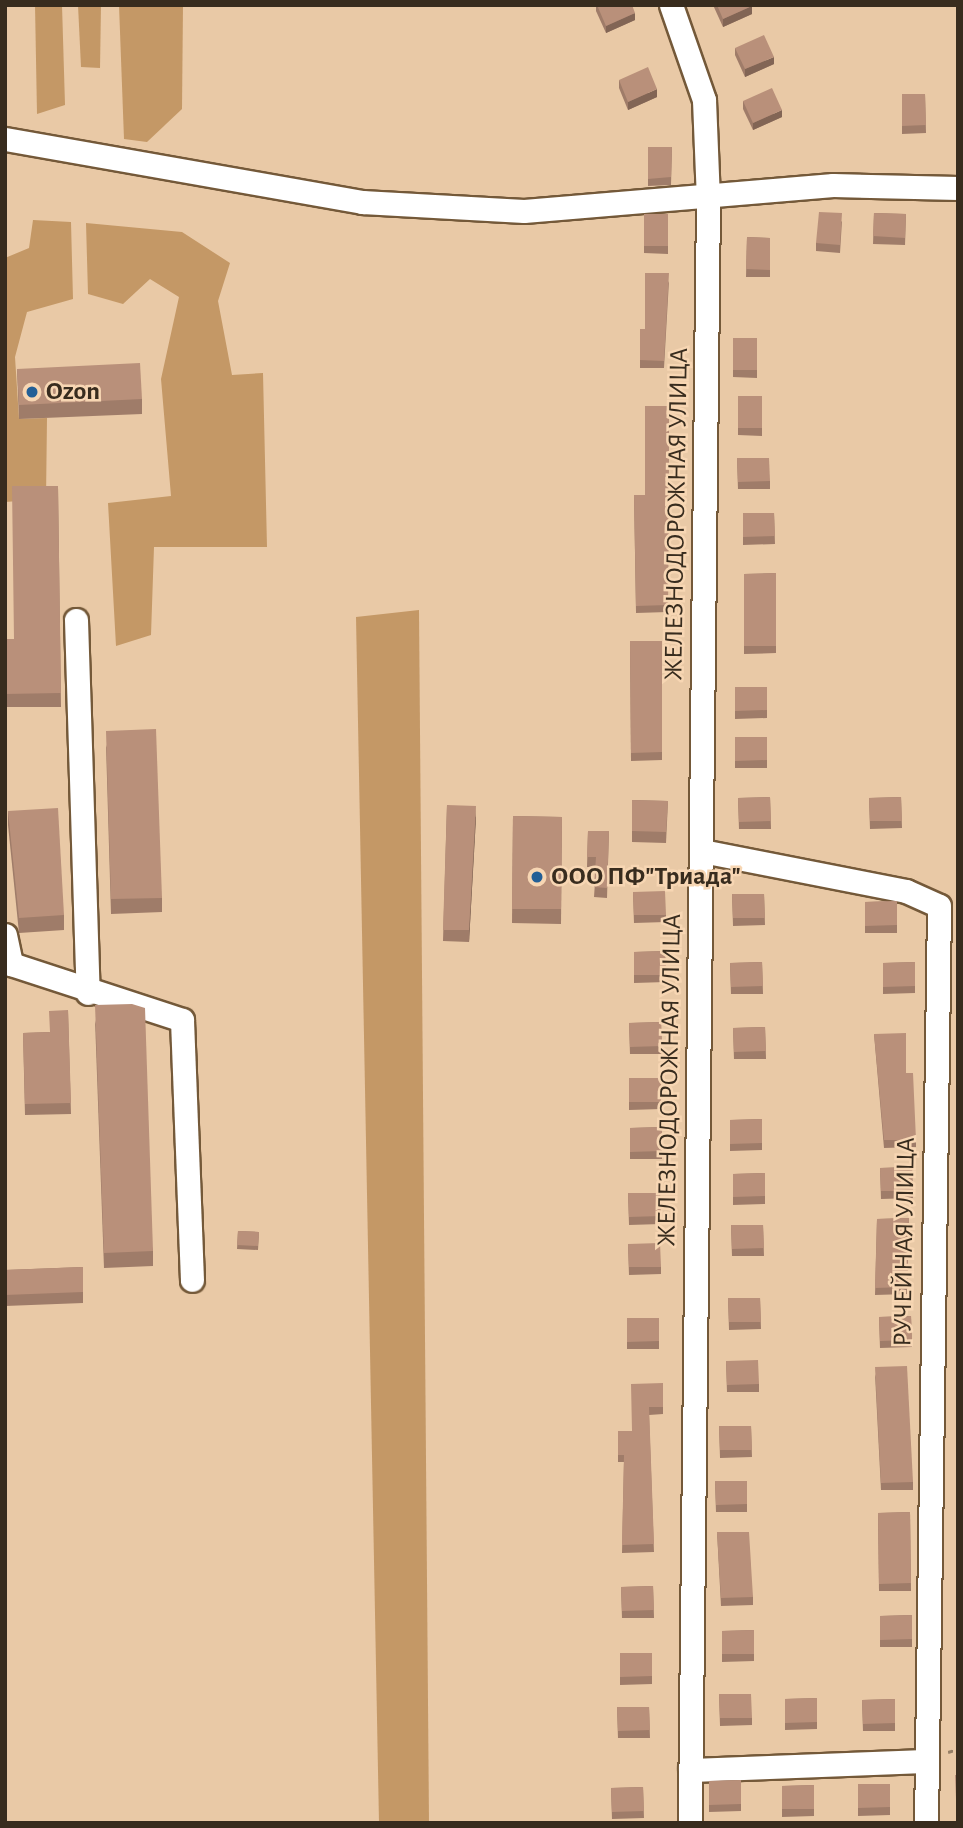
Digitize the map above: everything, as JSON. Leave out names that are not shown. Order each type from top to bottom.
[{"type":"street","name":"ЖЕЛЕЗНОДОРОЖНАЯ УЛИЦА","points":[[671,5],[704,100],[708,199],[690,1823]]},
{"type":"street","points":[[5,139],[362,202],[524,211],[708,199],[833,184],[958,188]]},
{"type":"street","points":[[76,620],[88,993]]},
{"type":"street","name":"РУЧЕЙНАЯ УЛИЦА","points":[[702,851],[906,891],[939,906],[926,1823]]},
{"type":"street","points":[[5,935],[11,964],[88,993],[181,1020],[192,1280]]},
{"type":"street","points":[[690,1770],[926,1760]]},
{"type":"shaded area","points":[[35,5],[62,5],[65,105],[37,114]]},
{"type":"shaded area","points":[[78,5],[101,5],[100,68],[81,67]]},
{"type":"shaded area","points":[[119,5],[183,5],[182,109],[147,142],[124,139]]},
{"type":"shaded area","points":[[33,220],[71,222],[73,299],[27,312],[15,357],[19,419],[47,418],[46,499],[5,502],[5,258],[29,248]]},
{"type":"shaded area","points":[[86,223],[182,232],[230,263],[218,301],[232,375],[263,373],[267,547],[154,547],[151,635],[116,646],[108,503],[171,496],[161,379],[179,297],[150,279],[123,304],[88,294]]},
{"type":"shaded area","points":[[419,610],[429,1823],[379,1823],[356,617]]},
{"type":"building","points":[[597,5],[632,5],[635,13],[606,26]]},
{"type":"building","points":[[717,5],[752,5],[752,6],[723,19]]},
{"type":"building","points":[[764,35],[774,57],[745,69],[735,48]]},
{"type":"building","points":[[648,67],[657,89],[628,102],[619,80]]},
{"type":"building","points":[[772,88],[782,110],[753,123],[743,101]]},
{"type":"building","points":[[902,94],[925,94],[926,125],[902,126]]},
{"type":"building","points":[[648,147],[672,147],[671,177],[648,179]]},
{"type":"building","points":[[819,212],[842,213],[840,245],[816,243]]},
{"type":"building","points":[[874,213],[906,214],[905,238],[873,236]]},
{"type":"building","points":[[644,214],[668,214],[668,246],[644,246]]},
{"type":"building","points":[[747,237],[770,238],[770,270],[746,269]]},
{"type":"building","points":[[645,273],[669,273],[664,361],[640,360],[640,329],[645,329]]},
{"type":"building","points":[[733,338],[757,338],[757,370],[733,370]]},
{"type":"building","points":[[140,363],[142,399],[19,405],[17,369]]},
{"type":"building","points":[[738,396],[762,396],[762,428],[738,428]]},
{"type":"building","points":[[645,406],[669,406],[668,605],[636,606],[634,495],[645,495]]},
{"type":"building","points":[[737,458],[769,458],[770,481],[738,482]]},
{"type":"building","points":[[12,486],[58,486],[61,693],[5,694],[5,639],[14,639]]},
{"type":"building","points":[[743,513],[774,513],[775,536],[743,537]]},
{"type":"building","points":[[776,573],[776,646],[744,646],[744,574]]},
{"type":"building","points":[[630,641],[662,641],[662,752],[631,753]]},
{"type":"building","points":[[735,687],[767,687],[767,710],[735,711]]},
{"type":"building","points":[[156,729],[162,898],[111,899],[106,731]]},
{"type":"building","points":[[735,737],[767,737],[767,760],[735,761]]},
{"type":"building","points":[[770,797],[771,821],[739,822],[738,798]]},
{"type":"building","points":[[901,797],[902,821],[870,821],[869,798]]},
{"type":"building","points":[[632,800],[668,801],[666,832],[632,831]]},
{"type":"building","points":[[447,805],[476,806],[469,930],[443,930]]},
{"type":"building","points":[[58,808],[64,915],[19,918],[8,811]]},
{"type":"building","points":[[513,816],[562,817],[561,909],[512,909]]},
{"type":"building","points":[[588,831],[609,831],[607,888],[594,887],[596,857],[587,857]]},
{"type":"building","points":[[665,891],[666,915],[634,915],[633,892]]},
{"type":"building","points":[[732,894],[764,894],[765,918],[733,918]]},
{"type":"building","points":[[897,901],[897,925],[865,926],[865,902]]},
{"type":"building","points":[[665,951],[666,975],[634,975],[634,952]]},
{"type":"building","points":[[762,962],[763,986],[731,987],[730,963]]},
{"type":"building","points":[[915,962],[915,986],[883,987],[883,963]]},
{"type":"building","points":[[132,1004],[145,1008],[153,1251],[104,1253],[95,1005]]},
{"type":"building","points":[[68,1010],[71,1103],[25,1104],[23,1033],[50,1032],[49,1011]]},
{"type":"building","points":[[661,1022],[662,1046],[630,1047],[629,1023]]},
{"type":"building","points":[[765,1027],[766,1051],[734,1052],[733,1028]]},
{"type":"building","points":[[906,1033],[906,1073],[913,1073],[916,1140],[884,1140],[874,1034]]},
{"type":"building","points":[[629,1078],[661,1078],[661,1102],[629,1102]]},
{"type":"building","points":[[762,1119],[762,1143],[730,1144],[730,1120]]},
{"type":"building","points":[[662,1127],[662,1151],[630,1152],[630,1128]]},
{"type":"building","points":[[912,1167],[913,1191],[881,1191],[880,1168]]},
{"type":"building","points":[[765,1173],[765,1196],[733,1197],[733,1174]]},
{"type":"building","points":[[628,1193],[660,1193],[661,1216],[629,1217]]},
{"type":"building","points":[[909,1218],[907,1287],[875,1288],[877,1219]]},
{"type":"building","points":[[731,1225],[763,1225],[764,1248],[732,1249]]},
{"type":"building","points":[[238,1231],[259,1232],[258,1246],[237,1245]]},
{"type":"building","points":[[660,1243],[661,1267],[629,1267],[628,1244]]},
{"type":"building","points":[[83,1267],[83,1292],[5,1295],[5,1270]]},
{"type":"building","points":[[728,1298],[760,1298],[761,1322],[729,1322]]},
{"type":"building","points":[[911,1316],[912,1340],[880,1341],[879,1317]]},
{"type":"building","points":[[627,1318],[659,1318],[659,1341],[627,1342]]},
{"type":"building","points":[[758,1360],[759,1384],[727,1385],[726,1361]]},
{"type":"building","points":[[907,1366],[913,1482],[881,1483],[875,1367]]},
{"type":"building","points":[[663,1383],[663,1407],[649,1407],[654,1544],[622,1545],[624,1455],[618,1455],[618,1431],[632,1431],[631,1384]]},
{"type":"building","points":[[719,1426],[751,1426],[752,1450],[720,1450]]},
{"type":"building","points":[[715,1481],[747,1481],[747,1504],[716,1505]]},
{"type":"building","points":[[910,1512],[911,1583],[879,1584],[878,1513]]},
{"type":"building","points":[[717,1532],[749,1532],[753,1597],[721,1598]]},
{"type":"building","points":[[653,1586],[654,1610],[622,1611],[621,1587]]},
{"type":"building","points":[[912,1615],[912,1639],[880,1640],[880,1616]]},
{"type":"building","points":[[754,1630],[754,1654],[722,1654],[722,1631]]},
{"type":"building","points":[[620,1653],[652,1653],[652,1676],[620,1677]]},
{"type":"building","points":[[719,1694],[751,1694],[752,1718],[720,1718]]},
{"type":"building","points":[[817,1698],[817,1722],[785,1723],[785,1699]]},
{"type":"building","points":[[895,1699],[895,1723],[863,1724],[862,1700]]},
{"type":"building","points":[[617,1707],[649,1707],[650,1730],[618,1731]]},
{"type":"building","points":[[955,1775],[958,1775],[958,1799],[956,1799]]},
{"type":"building","points":[[741,1780],[741,1804],[709,1805],[709,1781]]},
{"type":"building","points":[[858,1784],[890,1784],[890,1807],[858,1808]]},
{"type":"building","points":[[814,1785],[814,1809],[782,1809],[782,1786]]},
{"type":"building","points":[[643,1787],[644,1811],[612,1812],[611,1788]]},
{"type":"place","name":"Ozon","points":[[32,392]]},
{"type":"place","name":"ООО ПФ\"Триада\"","points":[[537,877]]}]
